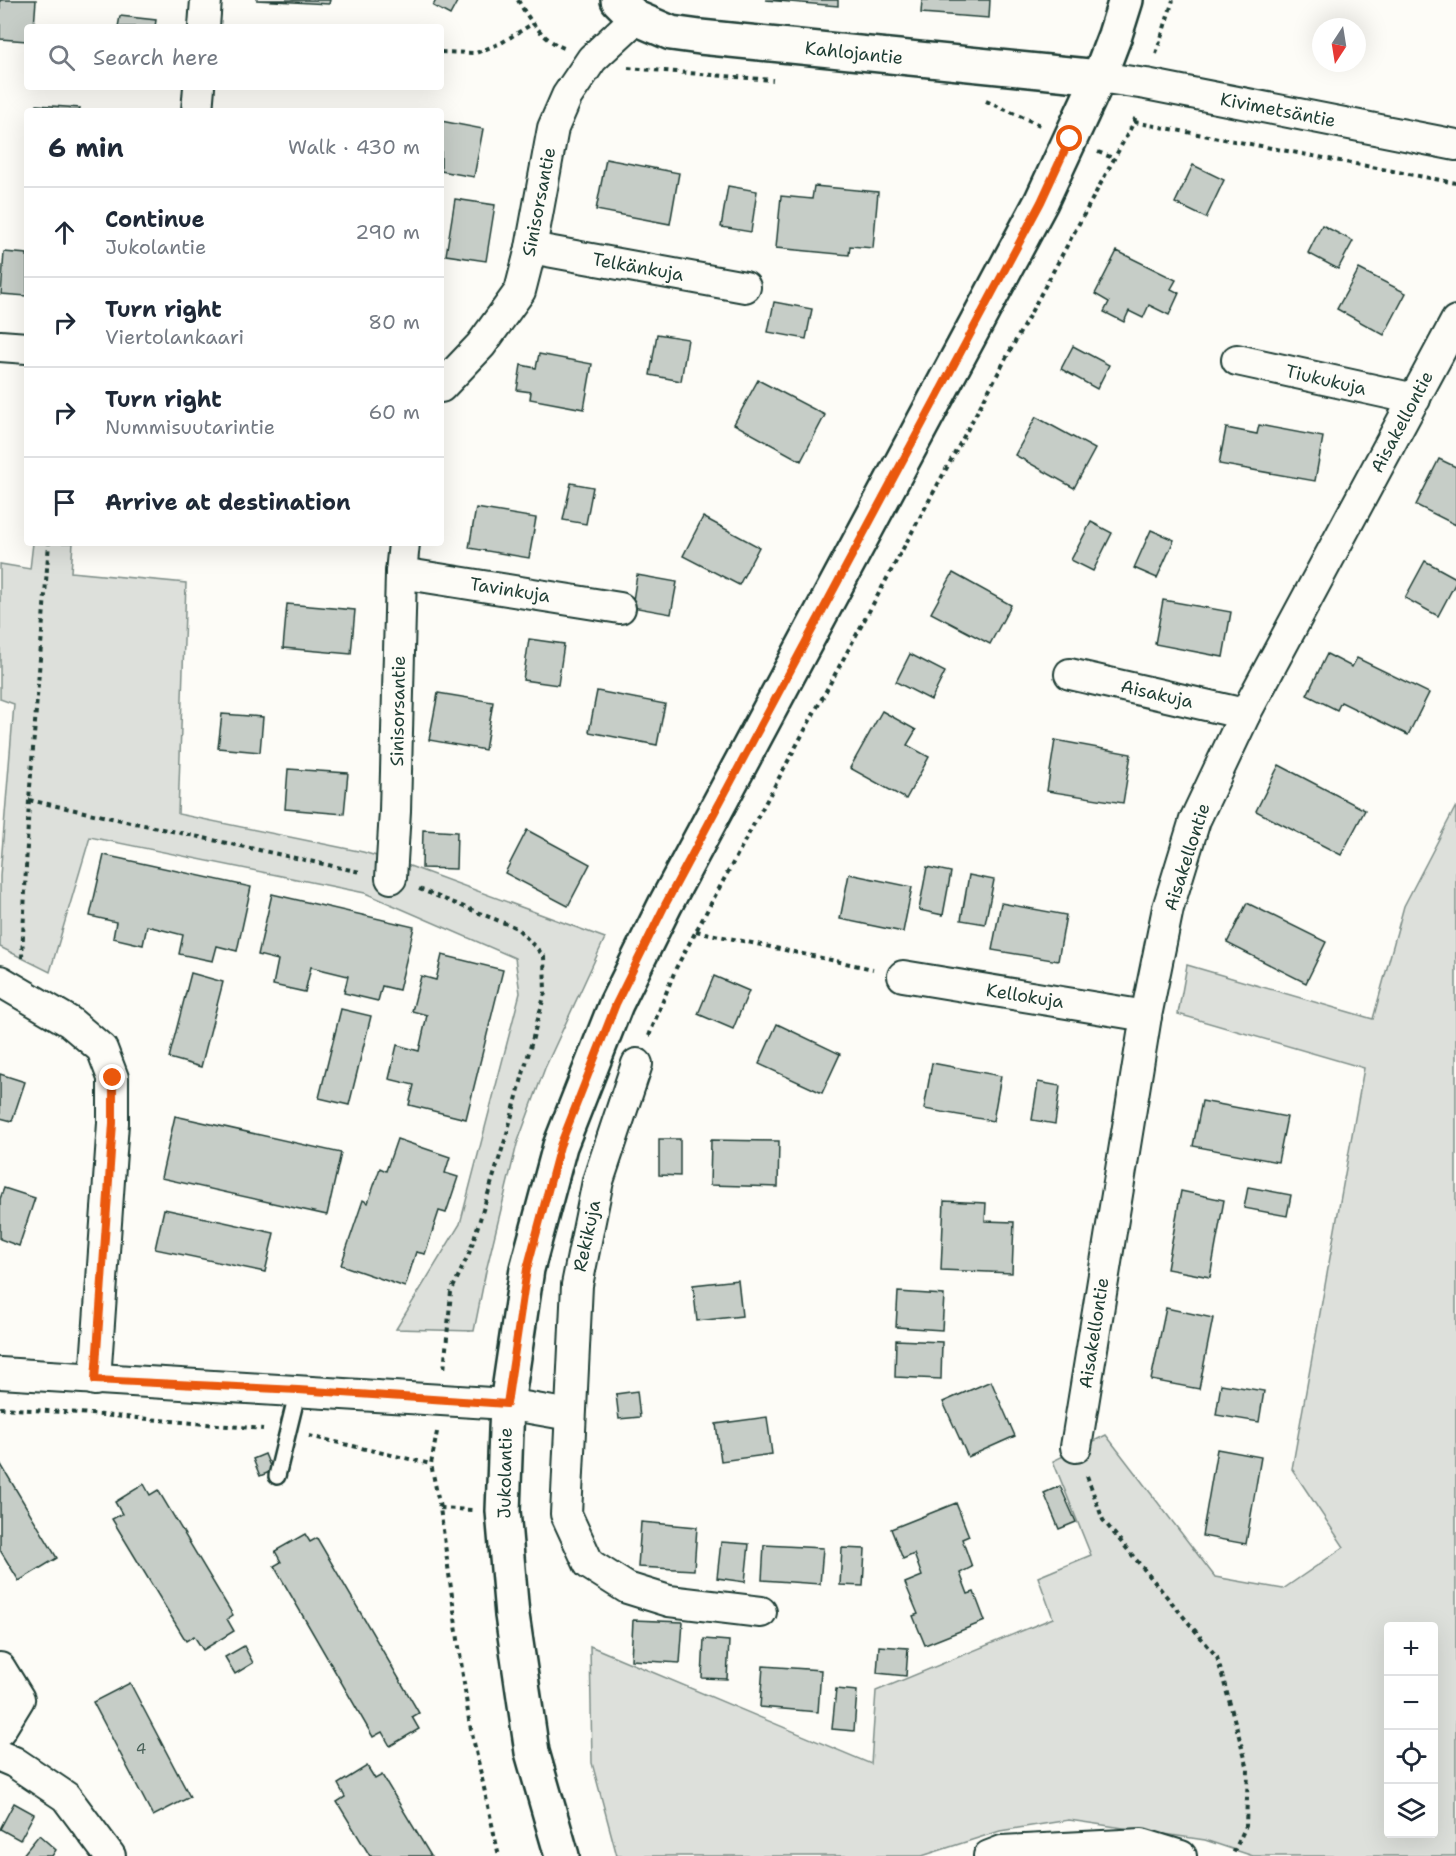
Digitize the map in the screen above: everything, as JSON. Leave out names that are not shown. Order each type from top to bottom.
[{"type":"street","points":[[204,24],[206,0]]},
{"type":"street","name":"Jukolantie","points":[[562,1856],[532,1752],[512,1615],[503,1511],[507,1404],[527,1269],[560,1146],[616,1004],[671,895],[1041,202],[1099,77],[1126,0]]},
{"type":"street","name":"Kahlojantie","points":[[627,9],[671,33],[1099,77]]},
{"type":"street","name":"Sinisorsantie","points":[[444,384],[481,345],[520,291],[531,248],[553,128],[567,96],[627,9]]},
{"type":"street","name":"Kivimetsäntie","points":[[1099,77],[1146,84],[1456,146]]},
{"type":"street","points":[[198,108],[199,90]]},
{"type":"street","name":"Telkänkuja","points":[[531,248],[745,287]]},
{"type":"street","name":"Aisakellontie","points":[[1076,1447],[1146,1016],[1168,908],[1195,820],[1245,714],[1456,321]]},
{"type":"street","points":[[0,346],[24,348]]},
{"type":"street","name":"Tiukukuja","points":[[1237,360],[1414,399]]},
{"type":"street","name":"Sinisorsantie","points":[[391,878],[404,546]]},
{"type":"street","name":"Tavinkuja","points":[[401,573],[620,608]]},
{"type":"street","name":"Aisakuja","points":[[1070,674],[1245,714]]},
{"type":"street","name":"Kellokuja","points":[[903,976],[1146,1016]]},
{"type":"street","points":[[10,987],[70,1022],[102,1049],[113,1078],[113,1123],[95,1380]]},
{"type":"street","name":"Rekikuja","points":[[637,1064],[598,1181],[577,1285],[566,1514],[589,1564],[627,1588],[669,1601],[761,1612]]},
{"type":"street","points":[[0,1373],[507,1404],[570,1414]]},
{"type":"street","points":[[0,1668],[19,1699],[0,1730]]},
{"type":"street","points":[[0,1756],[14,1762],[66,1797],[110,1856]]},
{"type":"street","points":[[989,1856],[1002,1851],[1142,1844],[1181,1856]]},
{"type":"lane","points":[[278,1476],[298,1390]]},
{"type":"path","points":[[518,0],[532,24],[557,46],[592,59],[630,68],[777,81]]},
{"type":"path","points":[[444,52],[476,53],[501,43],[532,24]]},
{"type":"path","points":[[981,98],[1113,158]]},
{"type":"path","points":[[637,1064],[676,968],[1134,122],[1456,183]]},
{"type":"path","points":[[10,987],[29,800],[49,546]]},
{"type":"path","points":[[29,800],[391,878],[517,928],[544,956],[545,993],[506,1137],[471,1251],[451,1292],[442,1400],[431,1464],[440,1508],[469,1720],[499,1856]]},
{"type":"path","points":[[696,932],[903,976]]},
{"type":"path","points":[[0,1408],[288,1431],[431,1464]]},
{"type":"path","points":[[1076,1447],[1103,1520],[1216,1658],[1248,1769],[1246,1826],[1232,1856]]},
{"type":"shaded area","points":[[33,546],[73,546],[71,572],[186,583],[178,814],[363,852],[407,865],[605,938],[545,1068],[517,1144],[474,1331],[396,1329],[460,1224],[520,993],[515,958],[365,893],[90,837],[50,972],[0,947],[0,876],[14,704],[0,699],[0,564],[30,569]]},
{"type":"shaded area","points":[[1456,806],[1456,1856],[1253,1856],[1205,1840],[1069,1820],[1000,1831],[922,1856],[617,1856],[592,1763],[590,1646],[871,1764],[876,1691],[1053,1618],[1038,1577],[1091,1555],[1053,1461],[1106,1435],[1215,1577],[1283,1589],[1344,1547],[1292,1469],[1364,1068],[1178,1014],[1187,965],[1373,1019],[1404,906]]},
{"type":"building","points":[[0,0],[36,0],[34,24],[24,24],[24,41],[0,39]]},
{"type":"building","points":[[256,0],[330,0],[329,4]]},
{"type":"building","points":[[436,0],[458,0],[450,15],[433,6]]},
{"type":"building","points":[[765,0],[838,0],[838,6]]},
{"type":"building","points":[[922,0],[990,0],[989,18],[921,13]]},
{"type":"building","points":[[120,16],[156,20],[155,24],[119,24]]},
{"type":"building","points":[[37,105],[80,108],[36,108]]},
{"type":"building","points":[[444,122],[483,129],[474,177],[444,172]]},
{"type":"building","points":[[606,159],[679,173],[670,224],[596,210]]},
{"type":"building","points":[[1193,165],[1224,180],[1206,218],[1175,203]]},
{"type":"building","points":[[728,186],[757,191],[751,232],[721,227]]},
{"type":"building","points":[[814,186],[878,192],[873,248],[850,246],[849,255],[776,248],[781,196],[812,199]]},
{"type":"building","points":[[455,199],[495,205],[486,261],[446,255]]},
{"type":"building","points":[[1322,225],[1353,241],[1338,269],[1308,253]]},
{"type":"building","points":[[1117,251],[1176,280],[1171,289],[1179,293],[1169,315],[1149,305],[1143,318],[1129,311],[1124,322],[1104,312],[1109,302],[1095,294]]},
{"type":"building","points":[[4,252],[24,254],[24,296],[1,294]]},
{"type":"building","points":[[1359,269],[1406,293],[1384,335],[1337,309]]},
{"type":"building","points":[[774,302],[812,309],[806,339],[768,332]]},
{"type":"building","points":[[657,334],[688,339],[681,381],[650,375]]},
{"type":"building","points":[[1073,346],[1109,365],[1097,389],[1061,369]]},
{"type":"building","points":[[539,354],[592,364],[584,409],[530,399],[531,392],[517,390],[521,365],[536,368]]},
{"type":"building","points":[[758,380],[825,415],[801,461],[734,424]]},
{"type":"building","points":[[1036,417],[1095,449],[1074,488],[1015,455]]},
{"type":"building","points":[[1259,425],[1323,437],[1315,481],[1219,464],[1226,428],[1257,434]]},
{"type":"building","points":[[1439,459],[1456,467],[1456,525],[1416,505]]},
{"type":"building","points":[[571,483],[593,487],[586,524],[563,520]]},
{"type":"building","points":[[476,508],[536,518],[529,558],[469,548]]},
{"type":"building","points":[[703,517],[759,547],[739,585],[683,556]]},
{"type":"building","points":[[1091,522],[1112,533],[1093,571],[1071,560]]},
{"type":"building","points":[[1151,530],[1174,540],[1157,578],[1134,568]]},
{"type":"building","points":[[1425,561],[1456,578],[1438,616],[1405,598]]},
{"type":"building","points":[[953,573],[1011,605],[990,644],[931,613]]},
{"type":"building","points":[[637,575],[677,582],[671,614],[632,607]]},
{"type":"building","points":[[1163,600],[1231,612],[1223,657],[1155,644]]},
{"type":"building","points":[[287,604],[355,610],[351,654],[283,648]]},
{"type":"building","points":[[529,639],[564,644],[558,685],[523,680]]},
{"type":"building","points":[[910,654],[945,672],[931,700],[896,682]]},
{"type":"building","points":[[1327,654],[1352,667],[1357,658],[1429,693],[1408,735],[1341,702],[1337,710],[1307,695]]},
{"type":"building","points":[[597,691],[665,704],[657,745],[589,732]]},
{"type":"building","points":[[438,693],[493,702],[485,750],[429,740]]},
{"type":"building","points":[[882,711],[916,730],[907,745],[929,757],[906,799],[850,768]]},
{"type":"building","points":[[222,714],[263,717],[260,752],[218,748]]},
{"type":"building","points":[[1055,740],[1131,754],[1123,803],[1047,791]]},
{"type":"building","points":[[1279,765],[1365,810],[1341,855],[1256,811]]},
{"type":"building","points":[[288,769],[348,773],[344,814],[285,809]]},
{"type":"building","points":[[423,830],[457,832],[456,869],[422,868]]},
{"type":"building","points":[[527,830],[590,864],[568,906],[505,873]]},
{"type":"building","points":[[104,855],[251,887],[237,951],[217,946],[213,961],[179,954],[183,935],[147,926],[143,945],[113,938],[116,922],[90,916]]},
{"type":"building","points":[[927,867],[951,872],[943,915],[919,910]]},
{"type":"building","points":[[849,874],[912,887],[903,932],[840,919]]},
{"type":"building","points":[[969,875],[994,880],[985,924],[961,920]]},
{"type":"building","points":[[272,894],[414,927],[399,990],[382,986],[378,1001],[344,993],[348,976],[311,967],[305,992],[273,985],[278,960],[258,955]]},
{"type":"building","points":[[1001,903],[1066,915],[1058,961],[992,950]]},
{"type":"building","points":[[1247,903],[1326,942],[1306,983],[1227,943]]},
{"type":"building","points":[[442,955],[503,970],[466,1119],[409,1105],[414,1085],[389,1079],[397,1045],[419,1051],[427,1015],[412,1011],[421,976],[436,980]]},
{"type":"building","points":[[191,973],[223,982],[201,1067],[169,1058]]},
{"type":"building","points":[[714,976],[749,991],[733,1029],[698,1014]]},
{"type":"building","points":[[341,1009],[371,1016],[349,1105],[319,1098]]},
{"type":"building","points":[[777,1024],[840,1054],[822,1093],[759,1064]]},
{"type":"building","points":[[932,1063],[1001,1076],[993,1121],[924,1109]]},
{"type":"building","points":[[0,1074],[25,1082],[12,1121],[0,1118]]},
{"type":"building","points":[[1038,1082],[1060,1086],[1055,1124],[1032,1120]]},
{"type":"building","points":[[1202,1101],[1287,1117],[1278,1162],[1193,1146]]},
{"type":"building","points":[[175,1116],[341,1153],[327,1215],[161,1178]]},
{"type":"building","points":[[397,1139],[450,1157],[445,1173],[458,1177],[446,1213],[439,1211],[425,1254],[416,1252],[405,1287],[341,1265],[363,1200],[368,1203],[380,1168],[386,1171]]},
{"type":"building","points":[[659,1139],[680,1139],[680,1176],[659,1175]]},
{"type":"building","points":[[711,1140],[779,1141],[778,1187],[710,1185]]},
{"type":"building","points":[[1248,1187],[1291,1195],[1287,1216],[1244,1208]]},
{"type":"building","points":[[4,1188],[35,1198],[19,1246],[0,1239],[0,1199]]},
{"type":"building","points":[[1181,1191],[1224,1200],[1210,1277],[1167,1269]]},
{"type":"building","points":[[944,1201],[986,1203],[985,1221],[1014,1222],[1012,1273],[941,1270]]},
{"type":"building","points":[[164,1209],[274,1233],[265,1272],[155,1249]]},
{"type":"building","points":[[738,1280],[742,1316],[697,1321],[693,1285]]},
{"type":"building","points":[[898,1292],[944,1295],[942,1330],[896,1327]]},
{"type":"building","points":[[1166,1308],[1213,1318],[1199,1389],[1151,1380]]},
{"type":"building","points":[[896,1340],[942,1342],[941,1379],[895,1377]]},
{"type":"building","points":[[991,1381],[1015,1436],[968,1457],[943,1402]]},
{"type":"building","points":[[1221,1384],[1264,1391],[1259,1422],[1216,1415]]},
{"type":"building","points":[[637,1391],[640,1417],[619,1419],[616,1394]]},
{"type":"building","points":[[767,1417],[772,1454],[721,1461],[716,1424]]},
{"type":"building","points":[[1217,1449],[1261,1457],[1246,1544],[1202,1536]]},
{"type":"building","points":[[265,1454],[272,1471],[260,1476],[253,1459]]},
{"type":"building","points":[[0,1463],[57,1558],[19,1581],[0,1550]]},
{"type":"building","points":[[144,1484],[150,1495],[158,1490],[233,1615],[227,1619],[234,1631],[203,1650],[194,1636],[186,1641],[112,1519],[122,1514],[115,1502]]},
{"type":"building","points":[[1060,1486],[1076,1522],[1059,1529],[1044,1493]]},
{"type":"building","points":[[956,1503],[969,1536],[962,1539],[972,1567],[960,1573],[968,1594],[974,1592],[985,1621],[925,1645],[913,1616],[918,1614],[905,1583],[922,1576],[914,1554],[903,1559],[891,1529]]},
{"type":"building","points":[[641,1522],[697,1527],[694,1570],[638,1567]]},
{"type":"building","points":[[305,1534],[310,1542],[317,1538],[419,1713],[412,1717],[419,1729],[390,1746],[382,1732],[373,1737],[274,1566],[281,1562],[275,1551]]},
{"type":"building","points":[[721,1542],[749,1544],[745,1582],[717,1578]]},
{"type":"building","points":[[764,1545],[823,1548],[820,1584],[762,1580]]},
{"type":"building","points":[[842,1548],[865,1549],[863,1586],[840,1585]]},
{"type":"building","points":[[633,1620],[683,1622],[680,1663],[631,1660]]},
{"type":"building","points":[[704,1639],[729,1641],[727,1679],[702,1678]]},
{"type":"building","points":[[244,1646],[253,1663],[235,1674],[225,1657]]},
{"type":"building","points":[[879,1646],[908,1648],[906,1676],[877,1673]]},
{"type":"building","points":[[763,1666],[821,1670],[818,1712],[760,1707]]},
{"type":"building","points":[[130,1683],[190,1797],[153,1816],[93,1702]]},
{"type":"building","points":[[836,1689],[857,1691],[854,1731],[832,1729]]},
{"type":"building","points":[[367,1766],[375,1779],[382,1775],[431,1856],[370,1856],[337,1802],[345,1797],[338,1784]]},
{"type":"building","points":[[14,1803],[34,1814],[20,1840],[0,1829]]},
{"type":"building","points":[[39,1835],[56,1850],[52,1856],[22,1856]]},
{"type":"route","points":[[113,1078],[113,1123],[95,1380],[298,1390],[507,1404],[527,1269],[560,1146],[616,1004],[665,905],[1041,202],[1070,139]]}]
